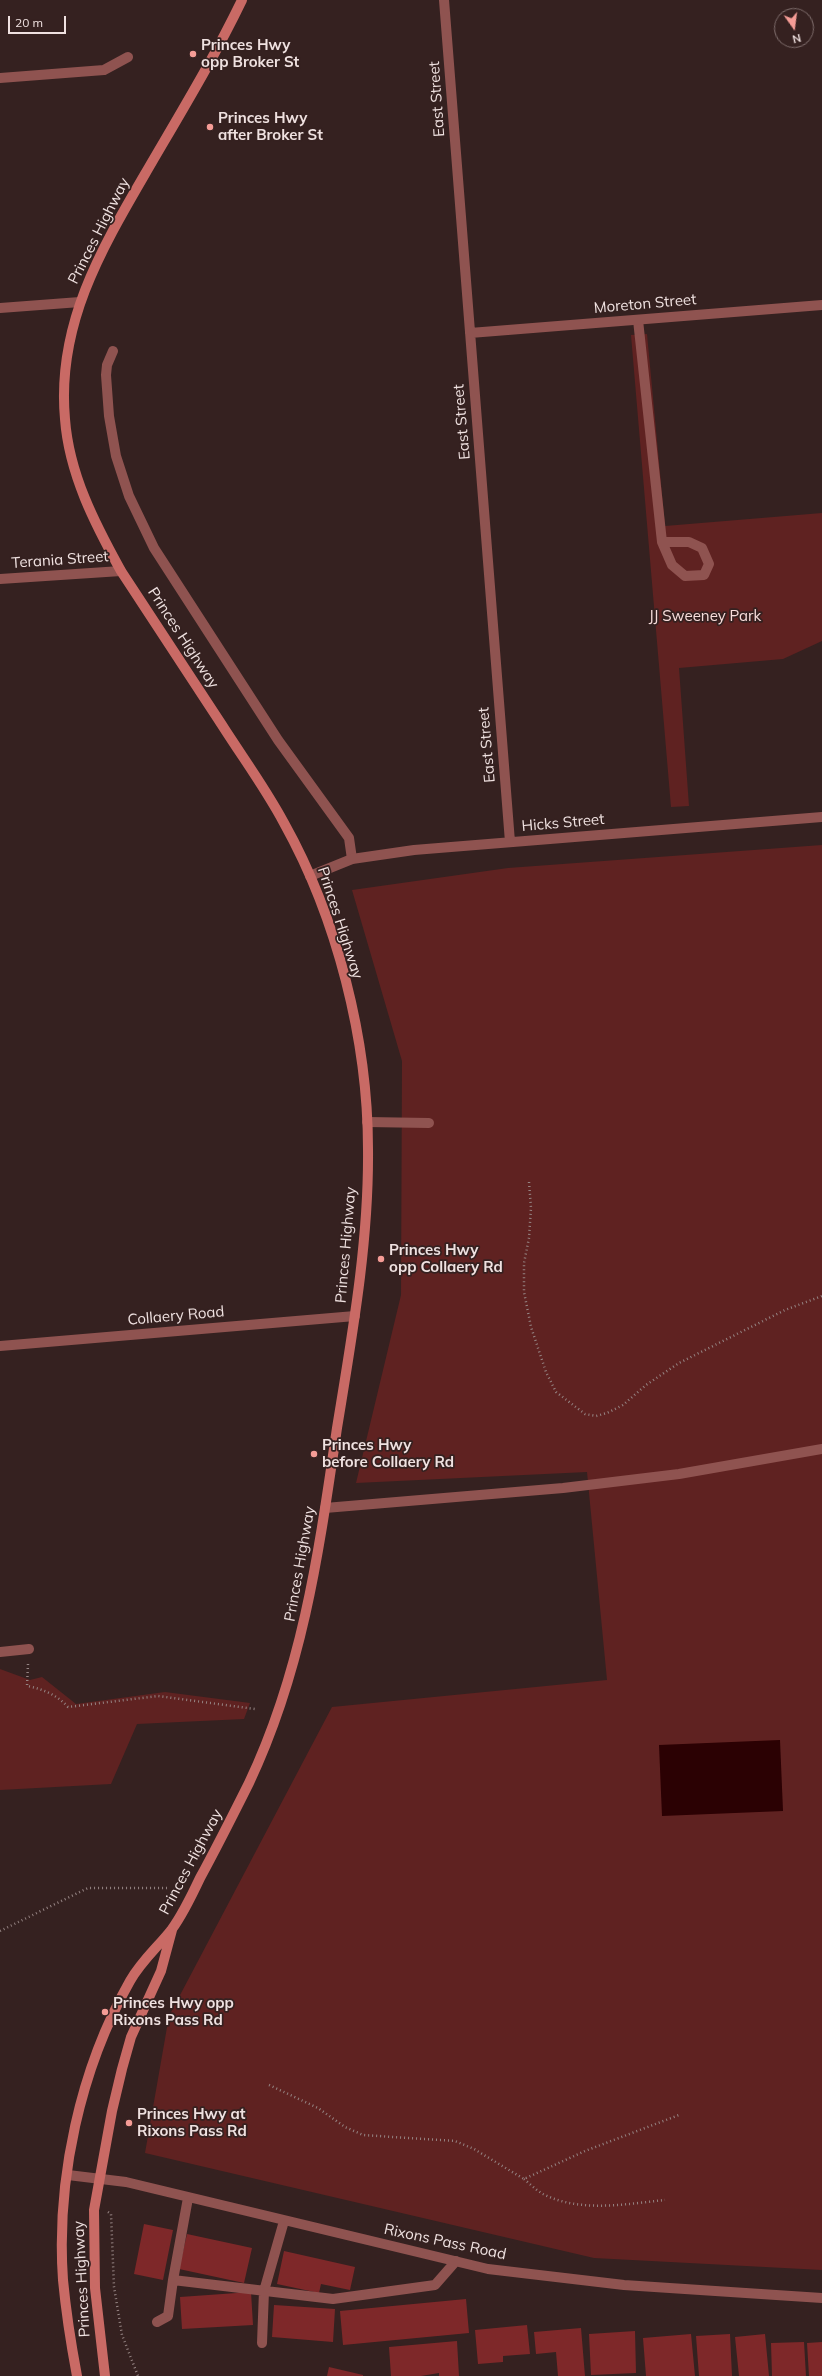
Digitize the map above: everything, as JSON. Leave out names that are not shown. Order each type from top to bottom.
[{"type":"main road","name":"Princes Highway","points":[[105,2376],[95,2288],[93,2252],[94,2210],[112,2110],[131,2037],[161,1971],[172,1928],[248,1784],[279,1708],[298,1652],[307,1613],[325,1508],[355,1316],[367,1186],[367,1122],[361,1058],[353,1016],[336,950],[310,876],[284,822],[121,571],[100,532],[84,495],[69,448],[65,420],[64,394],[67,358],[80,302],[90,276],[111,234],[206,71],[242,0]]},
{"type":"main road","name":"Princes Highway","points":[[77,2376],[70,2337],[63,2278],[63,2235],[68,2175],[77,2123],[86,2086],[107,2031],[127,1985],[143,1959],[172,1928]]},
{"type":"street","name":"East Street","points":[[444,0],[510,842]]},
{"type":"street","points":[[0,78],[104,70],[128,57]]},
{"type":"street","points":[[0,308],[80,302]]},
{"type":"street","name":"Moreton Street","points":[[470,333],[822,305]]},
{"type":"street","points":[[638,320],[662,542],[672,565],[685,576],[704,575],[709,564],[702,548],[689,542],[662,542]]},
{"type":"street","points":[[113,350],[107,366],[106,375],[109,416],[116,456],[129,496],[150,542],[195,615],[278,740],[349,838],[352,859]]},
{"type":"street","name":"Terania Street","points":[[0,580],[121,571]]},
{"type":"street","name":"Hicks Street","points":[[310,876],[352,859],[414,850],[822,817]]},
{"type":"street","points":[[367,1122],[429,1123]]},
{"type":"street","name":"Collaery Road","points":[[0,1346],[355,1316]]},
{"type":"street","points":[[325,1508],[563,1488],[679,1474],[822,1449]]},
{"type":"street","points":[[0,1652],[30,1649]]},
{"type":"street","name":"Rixons Pass Road","points":[[68,2175],[126,2182],[284,2221],[488,2268],[624,2285],[822,2298]]},
{"type":"street","points":[[156,2322],[168,2316],[188,2198]]},
{"type":"street","points":[[262,2343],[264,2291],[284,2221]]},
{"type":"street","points":[[173,2280],[333,2299],[435,2285],[456,2261]]},
{"type":"path","points":[[528,1182],[531,1208],[524,1264],[524,1292],[531,1327],[546,1372],[556,1392],[585,1414],[596,1416],[607,1413],[623,1405],[646,1385],[679,1363],[785,1310],[822,1296]]},
{"type":"path","points":[[30,1649],[27,1686],[39,1688],[53,1695],[68,1707],[158,1696],[255,1709]]},
{"type":"path","points":[[0,1931],[88,1888],[167,1888]]},
{"type":"path","points":[[269,2085],[318,2108],[345,2127],[363,2135],[455,2141],[474,2149],[524,2179],[543,2194],[563,2201],[589,2205],[665,2200]]},
{"type":"path","points":[[524,2179],[558,2162],[679,2115]]},
{"type":"path","points":[[107,2211],[111,2214],[114,2287],[122,2335],[138,2376]]},
{"type":"green space","name":"JJ Sweeney Park","points":[[647,334],[665,526],[822,513],[822,641],[783,659],[679,668],[689,806],[671,807],[631,335]]},
{"type":"green space","points":[[822,845],[822,2270],[594,2258],[145,2153],[169,2016],[332,1707],[607,1680],[587,1472],[356,1483],[401,1295],[402,1061],[352,890],[508,868]]},
{"type":"green space","points":[[0,1669],[30,1680],[42,1677],[76,1704],[165,1692],[250,1703],[244,1719],[137,1724],[111,1784],[0,1790]]},
{"type":"shaded area","points":[[780,1740],[783,1811],[662,1816],[659,1745]]},
{"type":"building","points":[[144,2224],[173,2230],[163,2280],[134,2274]]},
{"type":"building","points":[[187,2234],[252,2248],[244,2283],[179,2269]]},
{"type":"building","points":[[284,2251],[355,2267],[350,2290],[321,2284],[319,2293],[277,2284]]},
{"type":"building","points":[[251,2292],[253,2325],[182,2329],[180,2297]]},
{"type":"building","points":[[466,2299],[469,2333],[343,2345],[340,2311]]},
{"type":"building","points":[[274,2305],[335,2309],[333,2342],[272,2337]]},
{"type":"building","points":[[527,2325],[530,2354],[503,2356],[503,2362],[478,2364],[475,2330]]},
{"type":"building","points":[[581,2328],[585,2376],[558,2376],[556,2352],[536,2354],[534,2332]]},
{"type":"building","points":[[635,2331],[636,2373],[591,2375],[589,2334]]},
{"type":"building","points":[[691,2334],[695,2376],[646,2376],[643,2338]]},
{"type":"building","points":[[730,2334],[732,2376],[699,2376],[696,2336]]},
{"type":"building","points":[[765,2334],[769,2376],[739,2376],[735,2337]]},
{"type":"building","points":[[457,2341],[459,2376],[439,2376],[439,2373],[421,2376],[391,2376],[389,2347]]},
{"type":"building","points":[[804,2342],[806,2376],[772,2376],[771,2343]]},
{"type":"building","points":[[822,2342],[822,2376],[809,2376],[807,2343]]},
{"type":"building","points":[[329,2367],[363,2375],[363,2376],[327,2376]]},
{"type":"place","name":"Princes Hwy opp Broker St","points":[[193,54]]},
{"type":"place","name":"Princes Hwy after Broker St","points":[[210,127]]},
{"type":"place","name":"Princes Hwy opp Collaery Rd","points":[[381,1259]]},
{"type":"place","name":"Princes Hwy before Collaery Rd","points":[[314,1454]]},
{"type":"place","name":"Princes Hwy opp Rixons Pass Rd","points":[[105,2012]]},
{"type":"place","name":"Princes Hwy at Rixons Pass Rd","points":[[129,2123]]}]
